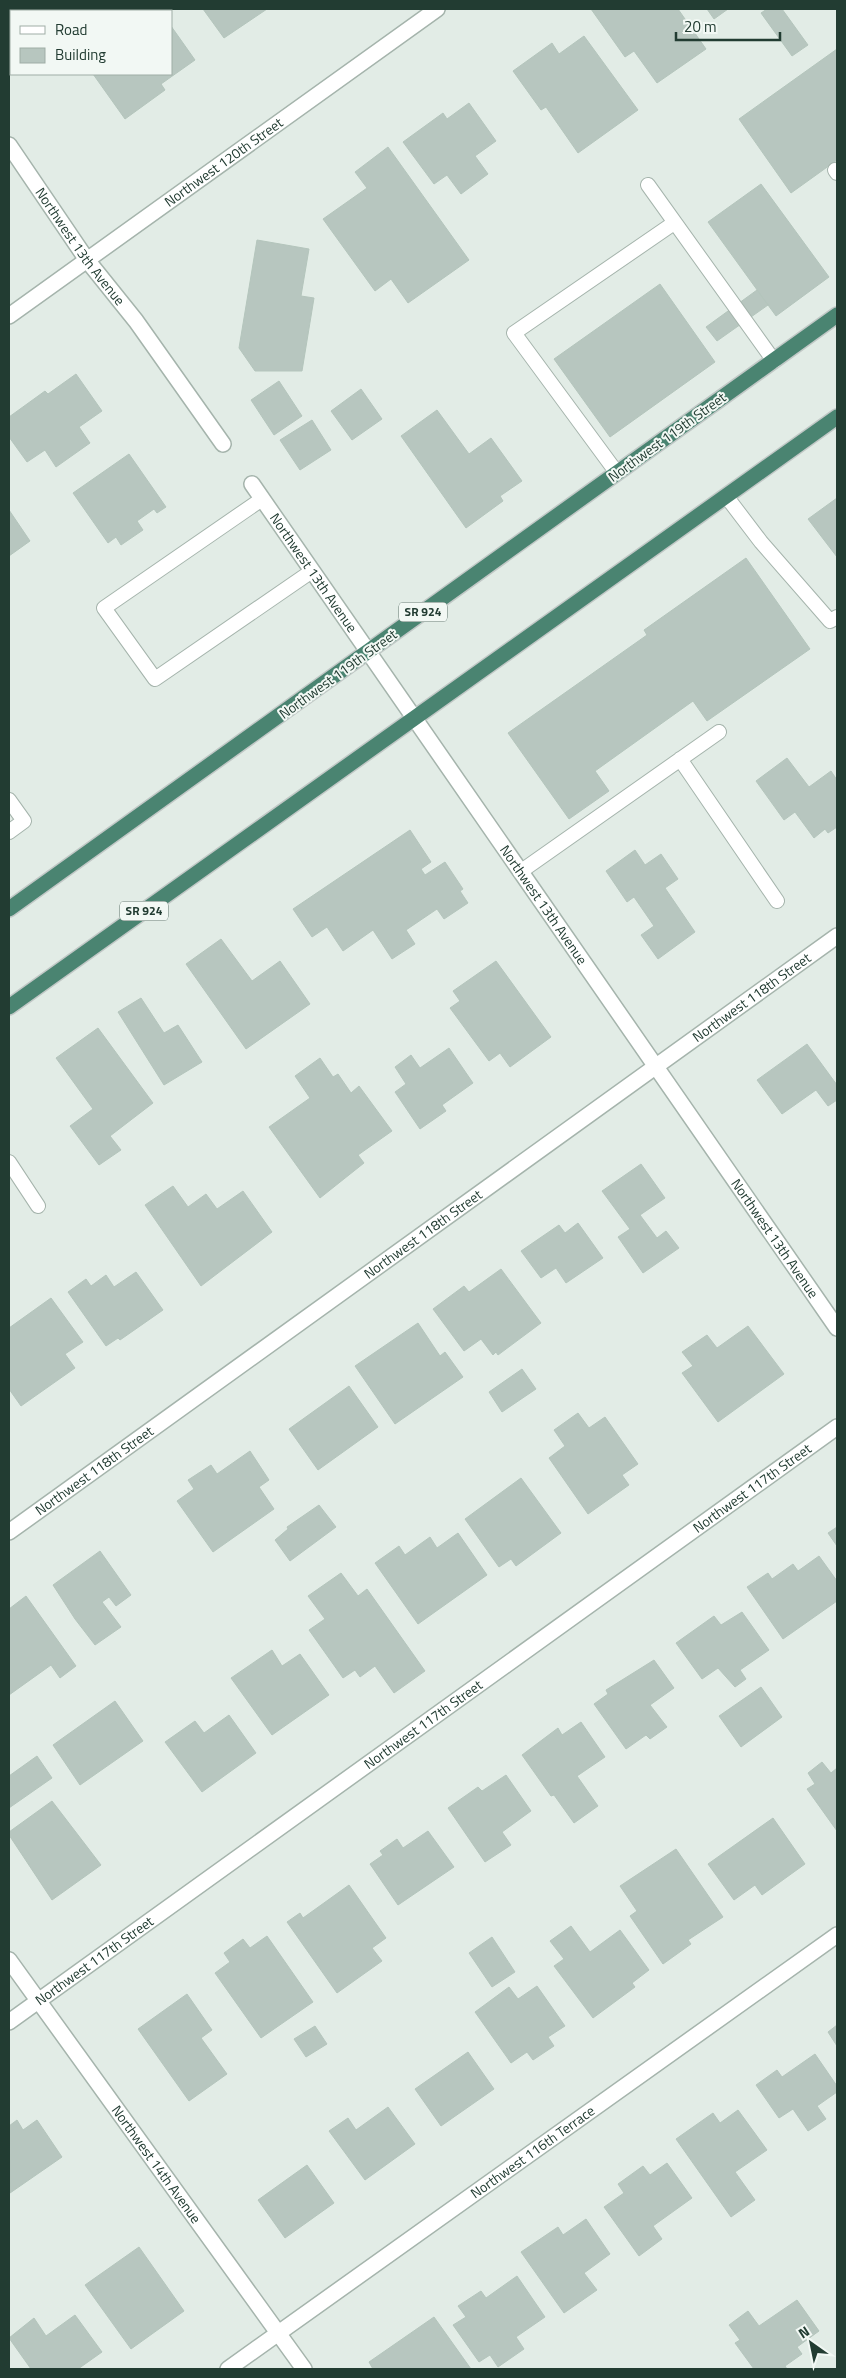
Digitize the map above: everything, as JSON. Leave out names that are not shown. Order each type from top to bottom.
[{"type":"highway","name":"Northwest 119th Street","points":[[9,909],[837,316]]},
{"type":"highway","name":"SR 924","points":[[9,1007],[837,417]]},
{"type":"street","name":"Northwest 120th Street","points":[[9,316],[437,9]]},
{"type":"street","name":"Northwest 13th Avenue","points":[[9,145],[86,260],[136,321],[223,444]]},
{"type":"street","name":"Northwest 13th Avenue","points":[[252,484],[370,651],[413,718],[837,1328]]},
{"type":"street","name":"Northwest 118th Street","points":[[9,1532],[837,936]]},
{"type":"street","name":"Northwest 117th Street","points":[[9,2022],[837,1427]]},
{"type":"street","name":"Northwest 116th Terrace","points":[[228,2369],[837,1935]]},
{"type":"street","name":"Northwest 14th Avenue","points":[[9,1960],[304,2369]]},
{"type":"lane","points":[[648,185],[774,361]]},
{"type":"lane","points":[[617,473],[514,333],[674,223]]},
{"type":"lane","points":[[726,496],[761,542],[830,621],[837,617]]},
{"type":"lane","points":[[262,499],[104,608],[156,679],[312,571]]},
{"type":"lane","points":[[520,872],[719,732]]},
{"type":"lane","points":[[680,759],[777,901]]},
{"type":"lane","points":[[9,800],[24,821],[9,832]]},
{"type":"lane","points":[[9,1162],[38,1206]]},
{"type":"building","points":[[203,9],[267,9],[224,38]]},
{"type":"building","points":[[591,9],[678,9],[706,49],[657,83],[634,51],[625,57]]},
{"type":"building","points":[[707,9],[728,9],[714,19]]},
{"type":"building","points":[[767,9],[782,9],[808,45],[792,56],[761,13]]},
{"type":"building","points":[[172,27],[195,60],[161,84],[165,90],[125,119],[94,75],[172,75]]},
{"type":"building","points":[[584,36],[638,110],[578,153],[546,107],[541,110],[513,71],[552,43],[559,54]]},
{"type":"building","points":[[837,49],[837,160],[791,193],[739,119]]},
{"type":"building","points":[[469,103],[496,141],[475,156],[488,174],[461,194],[447,175],[434,184],[403,142],[443,113],[447,119]]},
{"type":"building","points":[[388,147],[469,260],[408,303],[391,279],[375,291],[323,219],[367,188],[355,172]]},
{"type":"building","points":[[761,184],[829,277],[776,316],[708,222]]},
{"type":"building","points":[[257,240],[309,249],[301,296],[314,298],[302,371],[255,371],[239,348]]},
{"type":"building","points":[[660,284],[715,362],[610,437],[554,359]]},
{"type":"building","points":[[757,290],[768,305],[717,341],[706,327]]},
{"type":"building","points":[[76,374],[102,411],[79,427],[90,443],[56,467],[45,450],[27,462],[9,437],[9,417],[45,391],[48,394]]},
{"type":"building","points":[[279,381],[302,416],[274,435],[251,400]]},
{"type":"building","points":[[361,389],[382,419],[352,440],[331,411]]},
{"type":"building","points":[[437,410],[469,454],[491,438],[522,481],[500,496],[503,501],[466,528],[401,436]]},
{"type":"building","points":[[312,420],[331,450],[300,470],[280,440]]},
{"type":"building","points":[[129,454],[166,507],[157,513],[154,509],[137,521],[143,530],[121,545],[116,537],[108,543],[73,493]]},
{"type":"building","points":[[837,498],[837,557],[808,519]]},
{"type":"building","points":[[9,510],[30,541],[9,556]]},
{"type":"building","points":[[746,558],[810,649],[707,721],[693,701],[595,771],[609,791],[569,819],[508,733],[647,635],[644,630]]},
{"type":"building","points":[[787,758],[809,787],[831,771],[837,780],[837,827],[828,833],[825,829],[814,838],[795,812],[784,820],[756,781]]},
{"type":"building","points":[[410,830],[431,862],[421,869],[425,875],[445,862],[463,889],[460,891],[468,903],[444,919],[437,909],[406,930],[415,944],[392,959],[373,930],[343,951],[327,927],[312,937],[293,909]]},
{"type":"building","points":[[635,850],[645,865],[661,854],[678,879],[665,888],[695,932],[658,959],[641,935],[654,926],[634,897],[627,902],[606,871]]},
{"type":"building","points":[[221,939],[252,981],[280,961],[310,1004],[246,1049],[186,964]]},
{"type":"building","points":[[496,961],[551,1037],[510,1067],[500,1053],[489,1061],[450,1008],[460,1001],[453,991]]},
{"type":"building","points":[[141,998],[164,1033],[178,1025],[202,1062],[164,1085],[118,1012]]},
{"type":"building","points":[[98,1028],[153,1103],[110,1136],[121,1150],[99,1165],[70,1126],[93,1109],[56,1058]]},
{"type":"building","points":[[807,1044],[837,1085],[837,1100],[828,1106],[816,1090],[782,1114],[757,1080]]},
{"type":"building","points":[[449,1048],[473,1083],[442,1105],[446,1111],[420,1129],[395,1092],[406,1084],[395,1067],[411,1055],[420,1068]]},
{"type":"building","points":[[320,1058],[333,1077],[338,1074],[351,1093],[359,1086],[392,1131],[358,1155],[364,1163],[320,1198],[269,1127],[310,1098],[295,1076]]},
{"type":"building","points":[[641,1164],[665,1198],[640,1215],[657,1238],[666,1231],[679,1248],[643,1273],[618,1237],[630,1229],[602,1191]]},
{"type":"building","points":[[173,1186],[188,1207],[206,1194],[217,1209],[243,1191],[272,1232],[201,1286],[145,1205]]},
{"type":"building","points":[[578,1223],[603,1258],[566,1283],[556,1268],[541,1278],[521,1251],[559,1225],[565,1233]]},
{"type":"building","points":[[501,1269],[541,1323],[498,1355],[496,1352],[493,1355],[481,1339],[464,1351],[433,1309],[464,1286],[469,1292]]},
{"type":"building","points":[[136,1272],[163,1310],[120,1340],[118,1338],[106,1346],[68,1292],[86,1279],[91,1286],[106,1275],[114,1287]]},
{"type":"building","points":[[51,1298],[83,1342],[65,1354],[75,1368],[21,1406],[9,1389],[9,1328]]},
{"type":"building","points":[[418,1323],[440,1356],[445,1352],[463,1377],[395,1424],[355,1366]]},
{"type":"building","points":[[748,1326],[784,1374],[718,1422],[682,1373],[693,1366],[682,1352],[707,1335],[717,1348]]},
{"type":"building","points":[[522,1369],[536,1389],[502,1412],[489,1392]]},
{"type":"building","points":[[349,1386],[378,1427],[318,1470],[289,1429]]},
{"type":"building","points":[[578,1413],[589,1428],[605,1417],[638,1464],[622,1475],[629,1485],[588,1514],[549,1458],[565,1446],[554,1430]]},
{"type":"building","points":[[250,1451],[269,1480],[259,1487],[274,1509],[213,1552],[177,1501],[194,1489],[188,1480],[211,1465],[217,1474]]},
{"type":"building","points":[[521,1478],[561,1533],[516,1566],[511,1559],[499,1567],[465,1519]]},
{"type":"building","points":[[319,1505],[336,1527],[290,1561],[275,1540],[288,1529],[287,1527]]},
{"type":"building","points":[[837,1527],[837,1546],[828,1533]]},
{"type":"building","points":[[458,1533],[487,1575],[418,1624],[375,1563],[399,1546],[405,1555],[430,1537],[437,1548]]},
{"type":"building","points":[[100,1551],[131,1595],[116,1606],[109,1597],[102,1602],[121,1627],[95,1645],[53,1585]]},
{"type":"building","points":[[819,1556],[837,1581],[837,1601],[783,1639],[747,1587],[768,1573],[772,1579],[793,1564],[798,1571]]},
{"type":"building","points":[[341,1573],[358,1596],[367,1589],[425,1671],[394,1693],[375,1666],[360,1677],[355,1670],[343,1678],[309,1630],[325,1619],[308,1596]]},
{"type":"building","points":[[26,1596],[76,1666],[60,1678],[51,1665],[9,1695],[9,1609]]},
{"type":"building","points":[[742,1612],[769,1650],[740,1670],[746,1679],[735,1687],[718,1668],[702,1679],[676,1643],[714,1616],[721,1625]]},
{"type":"building","points":[[272,1650],[282,1666],[300,1654],[329,1695],[272,1735],[231,1678]]},
{"type":"building","points":[[654,1660],[674,1688],[650,1705],[667,1727],[650,1739],[646,1735],[626,1749],[594,1704],[608,1694],[606,1690]]},
{"type":"building","points":[[761,1687],[782,1717],[741,1747],[719,1716]]},
{"type":"building","points":[[115,1701],[143,1741],[80,1785],[53,1745]]},
{"type":"building","points":[[229,1715],[256,1753],[202,1792],[165,1742],[195,1721],[204,1733]]},
{"type":"building","points":[[581,1722],[605,1757],[577,1776],[598,1806],[574,1823],[554,1795],[551,1796],[522,1755],[558,1728],[562,1735]]},
{"type":"building","points":[[37,1756],[52,1778],[9,1808],[9,1776]]},
{"type":"building","points":[[822,1762],[831,1773],[837,1768],[837,1831],[807,1789],[815,1784],[808,1773]]},
{"type":"building","points":[[506,1775],[531,1811],[502,1832],[511,1845],[485,1862],[448,1808],[478,1787],[482,1791]]},
{"type":"building","points":[[52,1801],[101,1865],[52,1900],[9,1835],[9,1832]]},
{"type":"building","points":[[773,1818],[805,1864],[762,1895],[755,1885],[734,1900],[708,1864]]},
{"type":"building","points":[[428,1831],[454,1867],[398,1905],[370,1864],[383,1855],[380,1851],[397,1839],[403,1848]]},
{"type":"building","points":[[676,1849],[723,1917],[688,1940],[691,1944],[663,1964],[630,1916],[637,1911],[620,1886]]},
{"type":"building","points":[[349,1885],[386,1938],[372,1948],[382,1961],[337,1993],[287,1922],[300,1913],[303,1918]]},
{"type":"building","points":[[571,1926],[590,1952],[620,1930],[649,1970],[632,1983],[635,1987],[593,2018],[554,1966],[564,1959],[550,1941]]},
{"type":"building","points":[[267,1936],[313,2002],[261,2038],[215,1973],[230,1962],[224,1953],[243,1939],[250,1948]]},
{"type":"building","points":[[492,1937],[515,1972],[492,1987],[469,1953]]},
{"type":"building","points":[[537,1986],[565,2026],[548,2037],[554,2046],[533,2060],[527,2052],[511,2063],[475,2012],[509,1987],[518,1999]]},
{"type":"building","points":[[187,1994],[212,2030],[201,2038],[227,2074],[189,2101],[138,2029]]},
{"type":"building","points":[[837,2025],[837,2046],[828,2032]]},
{"type":"building","points":[[315,2026],[327,2044],[306,2057],[294,2039]]},
{"type":"building","points":[[468,2052],[494,2089],[441,2126],[415,2089]]},
{"type":"building","points":[[815,2054],[837,2086],[837,2092],[817,2106],[826,2119],[808,2131],[793,2109],[779,2118],[756,2085],[777,2070],[782,2077]]},
{"type":"building","points":[[388,2107],[415,2144],[365,2180],[329,2131],[348,2118],[356,2130]]},
{"type":"building","points":[[738,2110],[767,2150],[735,2172],[755,2200],[731,2217],[676,2139],[713,2113],[720,2123]]},
{"type":"building","points":[[17,2120],[23,2130],[37,2120],[62,2157],[10,2193],[9,2126]]},
{"type":"building","points":[[667,2163],[692,2198],[653,2226],[662,2239],[639,2256],[604,2207],[624,2193],[618,2184],[643,2166],[650,2175]]},
{"type":"building","points":[[307,2165],[334,2203],[285,2238],[258,2200]]},
{"type":"building","points":[[586,2219],[610,2254],[584,2273],[597,2290],[564,2313],[521,2252],[558,2227],[563,2235]]},
{"type":"building","points":[[139,2247],[184,2311],[131,2349],[85,2285]]},
{"type":"building","points":[[517,2276],[545,2317],[516,2337],[524,2349],[498,2367],[490,2355],[479,2362],[453,2325],[466,2317],[458,2306],[481,2291],[486,2298]]},
{"type":"building","points":[[797,2300],[819,2331],[797,2347],[802,2354],[785,2366],[787,2369],[754,2369],[735,2343],[740,2340],[729,2325],[748,2311],[759,2326]]},
{"type":"building","points":[[75,2315],[102,2352],[78,2369],[31,2369],[9,2338],[34,2318],[46,2336]]},
{"type":"building","points":[[434,2317],[471,2369],[373,2369],[369,2362]]}]
